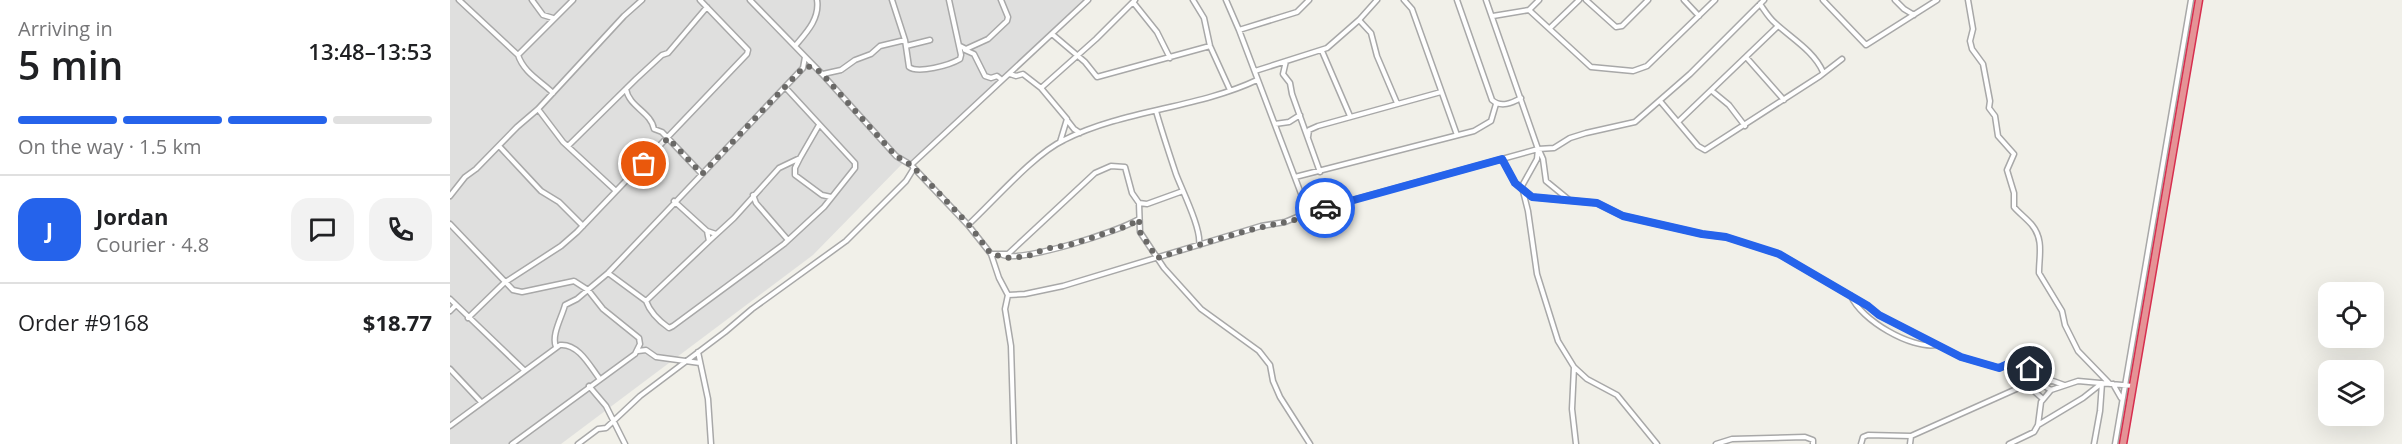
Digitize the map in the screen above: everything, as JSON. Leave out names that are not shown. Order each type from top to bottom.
[{"type":"highway","points":[[2124,444],[2199,0]]},
{"type":"street","points":[[459,0],[518,55],[522,65],[553,93]]},
{"type":"street","points":[[532,0],[543,15],[553,18]]},
{"type":"street","points":[[518,55],[573,0]]},
{"type":"street","points":[[450,196],[465,177],[500,147],[526,118],[538,110],[624,16],[642,0]]},
{"type":"street","points":[[468,318],[504,283],[561,246],[583,226],[747,54],[748,51],[700,0]]},
{"type":"street","points":[[750,0],[816,67],[896,156],[913,167],[969,225],[991,254],[999,278],[1008,295],[1005,309],[1011,346],[1014,444]]},
{"type":"street","points":[[795,46],[814,20],[817,13],[817,0]]},
{"type":"street","points":[[892,0],[905,40],[909,67],[915,71],[954,63],[960,59],[966,49],[988,39],[1007,21],[1008,17],[1001,0]]},
{"type":"street","points":[[949,0],[961,55]]},
{"type":"street","points":[[578,444],[598,429],[606,428],[640,396],[752,309],[846,241],[908,180],[913,167],[1088,0]]},
{"type":"street","points":[[1193,0],[1204,18],[1210,46],[1230,90]]},
{"type":"street","points":[[1226,0],[1308,212]]},
{"type":"street","points":[[1239,30],[1297,12],[1309,0]]},
{"type":"street","points":[[1369,0],[1372,5]]},
{"type":"street","points":[[1255,71],[1322,51],[1359,20],[1377,0]]},
{"type":"street","points":[[1404,0],[1412,9],[1457,135]]},
{"type":"street","points":[[1457,0],[1492,100],[1496,104],[1507,104],[1521,98]]},
{"type":"street","points":[[1486,0],[1543,159],[1546,181],[1569,199]]},
{"type":"street","points":[[1493,16],[1529,10],[1539,0]]},
{"type":"street","points":[[1550,28],[1579,0]]},
{"type":"street","points":[[1586,0],[1617,27],[1622,26],[1648,0]]},
{"type":"street","points":[[1684,0],[1699,16]]},
{"type":"street","points":[[1529,10],[1592,67],[1633,71],[1647,66],[1715,0]]},
{"type":"street","points":[[1008,295],[1025,294],[1063,285],[1276,222],[1285,222],[1308,212],[1538,149],[1554,148],[1570,138],[1635,122],[1660,101],[1764,0]]},
{"type":"street","points":[[1823,0],[1866,45],[1937,0]]},
{"type":"street","points":[[1895,0],[1915,16]]},
{"type":"street","points":[[1968,0],[1973,29],[1970,41],[1972,49],[1983,64],[1989,108],[1995,116],[1998,136],[2015,157],[2007,170],[2014,193],[2014,207],[2033,226],[2039,236],[2041,260],[2039,273],[2062,311],[2065,325],[2075,346],[2111,383],[2120,394],[2122,401]]},
{"type":"street","points":[[2115,444],[2191,0]]},
{"type":"street","points":[[1041,87],[1078,56],[1134,1],[1157,32],[1170,58]]},
{"type":"street","points":[[1760,4],[1778,26],[1815,59],[1823,72]]},
{"type":"street","points":[[568,146],[657,60],[672,49],[707,7]]},
{"type":"street","points":[[1359,20],[1371,33],[1377,56],[1397,103]]},
{"type":"street","points":[[1679,122],[1778,26]]},
{"type":"street","points":[[1052,34],[1070,52],[1078,56],[1097,77],[1210,46]]},
{"type":"street","points":[[822,74],[841,70],[855,60],[871,54],[880,46],[905,40]]},
{"type":"street","points":[[906,46],[930,40]]},
{"type":"street","points":[[959,45],[974,54],[985,76],[991,78],[997,76],[1003,80]]},
{"type":"street","points":[[1322,51],[1350,116]]},
{"type":"street","points":[[556,347],[555,334],[565,305],[608,273],[674,201],[803,68],[805,57]]},
{"type":"street","points":[[1746,57],[1784,100]]},
{"type":"street","points":[[1660,101],[1703,150],[1745,126],[1842,59]]},
{"type":"street","points":[[1286,61],[1283,74],[1290,83],[1320,172]]},
{"type":"street","points":[[803,68],[816,67]]},
{"type":"street","points":[[1010,74],[1016,76],[1023,74],[1041,87],[1074,129],[1080,133]]},
{"type":"street","points":[[969,225],[1059,142],[1080,133],[1230,90],[1257,80]]},
{"type":"street","points":[[608,273],[646,301],[648,309],[669,328],[788,240],[826,205],[855,168],[855,164],[785,87]]},
{"type":"street","points":[[626,89],[630,100],[651,120],[654,129],[668,138],[702,174]]},
{"type":"street","points":[[1712,91],[1729,105],[1745,126]]},
{"type":"street","points":[[1308,137],[1309,130],[1350,116],[1441,92]]},
{"type":"street","points":[[1295,177],[1474,131],[1488,124],[1496,104]]},
{"type":"street","points":[[538,110],[563,142],[616,191]]},
{"type":"street","points":[[1156,111],[1183,191],[1194,215],[1200,239],[1198,245]]},
{"type":"street","points":[[1275,124],[1289,122],[1300,115]]},
{"type":"street","points":[[1059,142],[1067,119]]},
{"type":"street","points":[[795,175],[795,168],[819,125]]},
{"type":"street","points":[[500,147],[541,191],[559,202],[583,226]]},
{"type":"street","points":[[1538,149],[1537,159],[1522,186],[1522,191],[1528,212],[1537,274],[1558,341],[1574,367],[1587,379],[1617,395],[1658,444]]},
{"type":"street","points":[[646,301],[734,218],[779,168],[800,158]]},
{"type":"street","points":[[1502,159],[1515,183],[1532,197],[1597,203],[1623,216],[1702,234],[1726,237],[1779,254],[1879,315],[1975,363],[1999,368],[2019,359],[2030,369],[2037,382],[2051,390]]},
{"type":"street","points":[[783,166],[824,196],[832,198]]},
{"type":"street","points":[[991,254],[1008,254],[1016,248],[1090,177],[1111,166],[1125,167],[1132,193],[1139,204],[1140,232],[1157,258],[1201,309],[1259,351],[1270,365],[1273,381],[1280,397],[1310,444]]},
{"type":"street","points":[[908,180],[921,177]]},
{"type":"street","points":[[1139,204],[1147,204],[1183,191]]},
{"type":"street","points":[[753,195],[756,203],[788,240]]},
{"type":"street","points":[[824,196],[826,205]]},
{"type":"street","points":[[674,201],[707,231],[717,234]]},
{"type":"street","points":[[1002,255],[1010,258],[1028,256],[1130,225],[1139,219]]},
{"type":"street","points":[[450,224],[513,290],[522,292],[574,281],[588,290],[603,309],[639,338],[638,351]]},
{"type":"street","points":[[707,231],[709,241]]},
{"type":"street","points":[[1164,268],[1164,261],[1171,253]]},
{"type":"street","points":[[1851,296],[1855,306],[1880,327],[1908,340],[1936,345]]},
{"type":"street","points":[[450,299],[524,370]]},
{"type":"street","points":[[450,311],[456,305]]},
{"type":"street","points":[[450,426],[556,347],[565,344],[578,352],[599,378]]},
{"type":"street","points":[[640,344],[656,357],[700,363]]},
{"type":"street","points":[[512,444],[599,378],[638,351],[646,350]]},
{"type":"street","points":[[698,352],[708,399],[711,444]]},
{"type":"street","points":[[1574,367],[1572,409],[1576,444]]},
{"type":"street","points":[[450,369],[481,402]]},
{"type":"street","points":[[1861,444],[1863,437],[1868,435],[1911,436],[2037,382],[2053,381],[2064,385]]},
{"type":"street","points":[[2038,425],[2043,399],[2051,390],[2078,381],[2134,386]]},
{"type":"street","points":[[2009,444],[2030,435],[2038,425],[2083,398],[2102,382]]},
{"type":"street","points":[[2094,444],[2102,382]]},
{"type":"street","points":[[2027,385],[2043,399]]},
{"type":"street","points":[[589,386],[606,406],[625,444]]},
{"type":"street","points":[[1910,444],[1911,436]]},
{"type":"street","points":[[1716,444],[1732,439],[1766,441],[1806,437],[1813,440],[1813,444]]},
{"type":"shaded area","points":[[450,0],[1088,0],[911,165],[902,162],[813,255],[561,444],[450,444]]},
{"type":"way so far","points":[[644,164],[668,138],[702,174],[803,68],[816,67],[896,156],[911,165],[969,225],[991,254],[1010,258],[1028,256],[1045,249],[1073,244],[1130,225],[1139,219],[1140,232],[1157,258],[1276,222],[1296,219],[1308,212],[1325,208]]},
{"type":"route","points":[[1325,208],[1502,159],[1515,183],[1528,196],[1597,203],[1623,216],[1702,234],[1726,237],[1779,254],[1868,306],[1879,315],[1961,357],[1975,363],[1999,368],[2019,359],[2030,369]]}]
